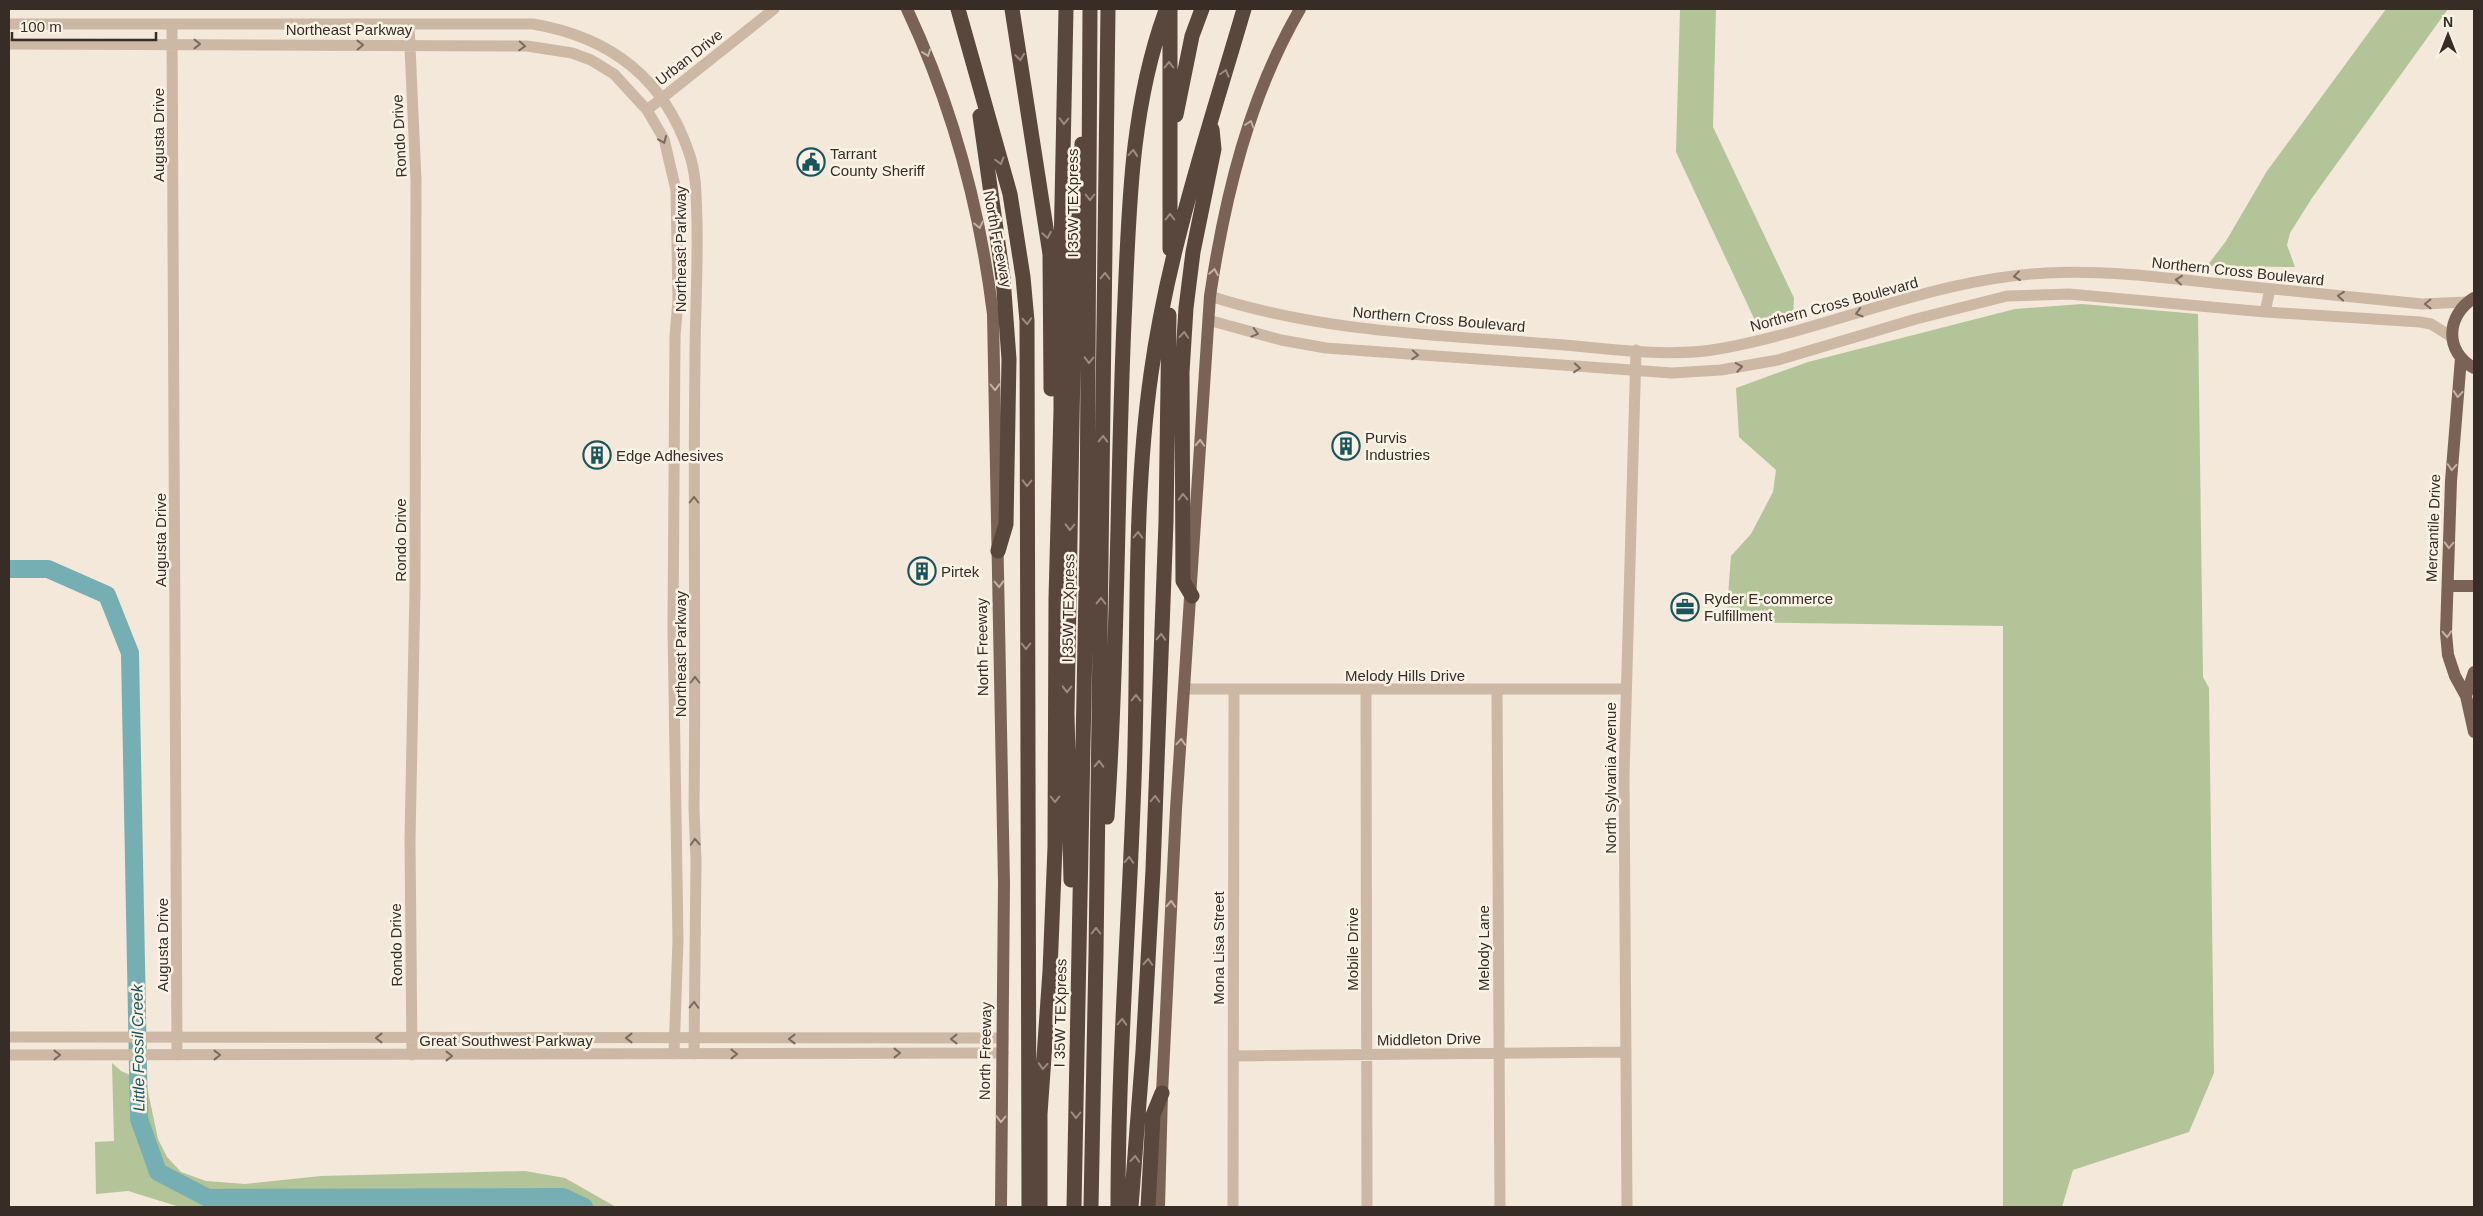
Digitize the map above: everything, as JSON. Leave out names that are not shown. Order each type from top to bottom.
[{"type":"highway","name":"North Freeway","points":[[958,9],[1010,194],[1023,277],[1027,321],[1029,1207]]},
{"type":"highway","points":[[1012,9],[1050,254],[1052,473],[1058,497]]},
{"type":"highway","points":[[1040,1207],[1040,1114],[1050,970],[1054,847],[1066,9]]},
{"type":"highway","name":"I 35W TEXpress","points":[[1074,1207],[1087,530],[1090,9]]},
{"type":"highway","points":[[1091,1207],[1108,9]]},
{"type":"highway","points":[[1076,1082],[1070,1068],[1071,868],[1067,714],[1075,250],[1080,154],[1091,99],[1115,9]]},
{"type":"highway","points":[[1097,883],[1105,854],[1114,724],[1121,394],[1133,147],[1149,63],[1168,9]]},
{"type":"highway","points":[[1131,1207],[1143,1051],[1153,870],[1166,522],[1170,169],[1168,9]]},
{"type":"highway","points":[[1170,169],[1176,112],[1192,36],[1202,9]]},
{"type":"highway","points":[[1118,1207],[1120,1071],[1134,783],[1140,477],[1151,374],[1167,282],[1211,120],[1244,9]]},
{"type":"highway","points":[[983,97],[980,119],[1003,278],[1008,359],[1006,524],[998,551]]},
{"type":"highway","points":[[1192,596],[1183,582],[1182,372],[1186,308],[1193,252],[1214,149],[1211,120]]},
{"type":"highway","points":[[1148,1207],[1153,1115],[1162,1093]]},
{"type":"main road","name":"North Freeway","points":[[907,9],[923,42],[960,151],[985,255],[993,314],[1004,883],[1001,1207]]},
{"type":"main road","points":[[1159,1207],[1162,1093],[1176,809],[1192,596],[1210,296],[1218,244],[1234,170],[1265,76],[1300,9]]},
{"type":"main road","points":[[2471,300],[2454,322],[2452,337],[2461,358],[2474,368]]},
{"type":"main road","name":"Mercantile Drive","points":[[2461,358],[2451,481],[2446,633],[2448,655],[2455,676],[2466,696],[2474,732]]},
{"type":"main road","points":[[2448,586],[2474,586]]},
{"type":"main road","points":[[2466,696],[2474,672]]},
{"type":"street","name":"Urban Drive","points":[[647,110],[774,9]]},
{"type":"street","name":"Northeast Parkway","points":[[9,24],[533,24],[563,29],[589,39],[635,66],[660,98],[678,126],[693,168],[697,251],[694,524],[694,808],[696,861],[694,1054]]},
{"type":"street","name":"Augusta Drive","points":[[172,25],[172,1055]]},
{"type":"street","name":"Rondo Drive","points":[[409,25],[416,180],[415,589],[410,840],[412,1055]]},
{"type":"street","name":"Northeast Parkway","points":[[9,44],[409,44],[527,46],[572,53],[592,60],[614,74],[647,110],[664,139],[676,190],[678,300],[675,336],[675,523],[678,940],[673,1038],[674,1054]]},
{"type":"street","points":[[2066,272],[2069,294]]},
{"type":"street","name":"Northern Cross Boulevard","points":[[1210,296],[1272,314],[1317,322],[1444,336],[1670,352],[1719,349],[1768,339],[1904,300],[1987,280],[2046,273],[2106,272],[2422,304],[2471,300]]},
{"type":"street","points":[[2265,312],[2270,289]]},
{"type":"street","points":[[1208,320],[1280,340],[1326,348],[1672,373],[1721,370],[1778,360],[1916,319],[2007,296],[2069,294],[2265,312],[2420,322],[2431,324],[2452,337]]},
{"type":"street","points":[[675,336],[695,334]]},
{"type":"street","points":[[1440,357],[1444,336]]},
{"type":"street","name":"North Sylvania Avenue","points":[[1627,1207],[1625,1052],[1626,689],[1636,350]]},
{"type":"street","points":[[675,523],[694,524]]},
{"type":"street","name":"Melody Hills Drive","points":[[1185,688],[1366,690],[1626,689]]},
{"type":"street","name":"Mona Lisa Street","points":[[1233,1207],[1234,689]]},
{"type":"street","name":"Mobile Drive","points":[[1366,690],[1367,1207]]},
{"type":"street","name":"Melody Lane","points":[[1497,690],[1500,1207]]},
{"type":"street","points":[[676,862],[696,861]]},
{"type":"street","name":"Great Southwest Parkway","points":[[9,1037],[1003,1038]]},
{"type":"street","name":"Middleton Drive","points":[[1233,1056],[1625,1052]]},
{"type":"street","name":"Great Southwest Parkway","points":[[9,1055],[1003,1053]]},
{"type":"green space","points":[[1680,9],[1716,9],[1713,127],[1794,298],[1793,316],[1759,329],[1676,152]]},
{"type":"green space","points":[[2386,9],[2448,9],[2312,198],[2290,233],[2287,245],[2295,267],[2207,266],[2226,241],[2267,171]]},
{"type":"green space","points":[[2082,304],[2198,314],[2203,677],[2209,688],[2214,1073],[2189,1132],[2073,1170],[2062,1207],[2003,1207],[2003,626],[1726,622],[1731,556],[1751,534],[1773,492],[1776,470],[1739,437],[1736,388],[1808,362],[2015,309]]},
{"type":"green space","points":[[112,1063],[121,1071],[146,1082],[158,1139],[167,1157],[181,1172],[206,1181],[245,1184],[321,1176],[525,1171],[565,1178],[616,1207],[180,1207],[128,1191],[96,1194],[95,1142],[114,1141]]},
{"type":"waterway","name":"Little Fossil Creek","points":[[9,569],[48,569],[107,595],[130,653],[139,1119],[158,1172],[208,1198],[563,1197],[584,1207]]},
{"type":"place","name":"Tarrant County Sheriff","points":[[811,162]]},
{"type":"place","name":"Purvis Industries","points":[[1346,446]]},
{"type":"place","name":"Edge Adhesives","points":[[597,455]]},
{"type":"place","name":"Pirtek","points":[[922,571]]},
{"type":"place","name":"Ryder E-commerce Fulfillment","points":[[1685,607]]}]
